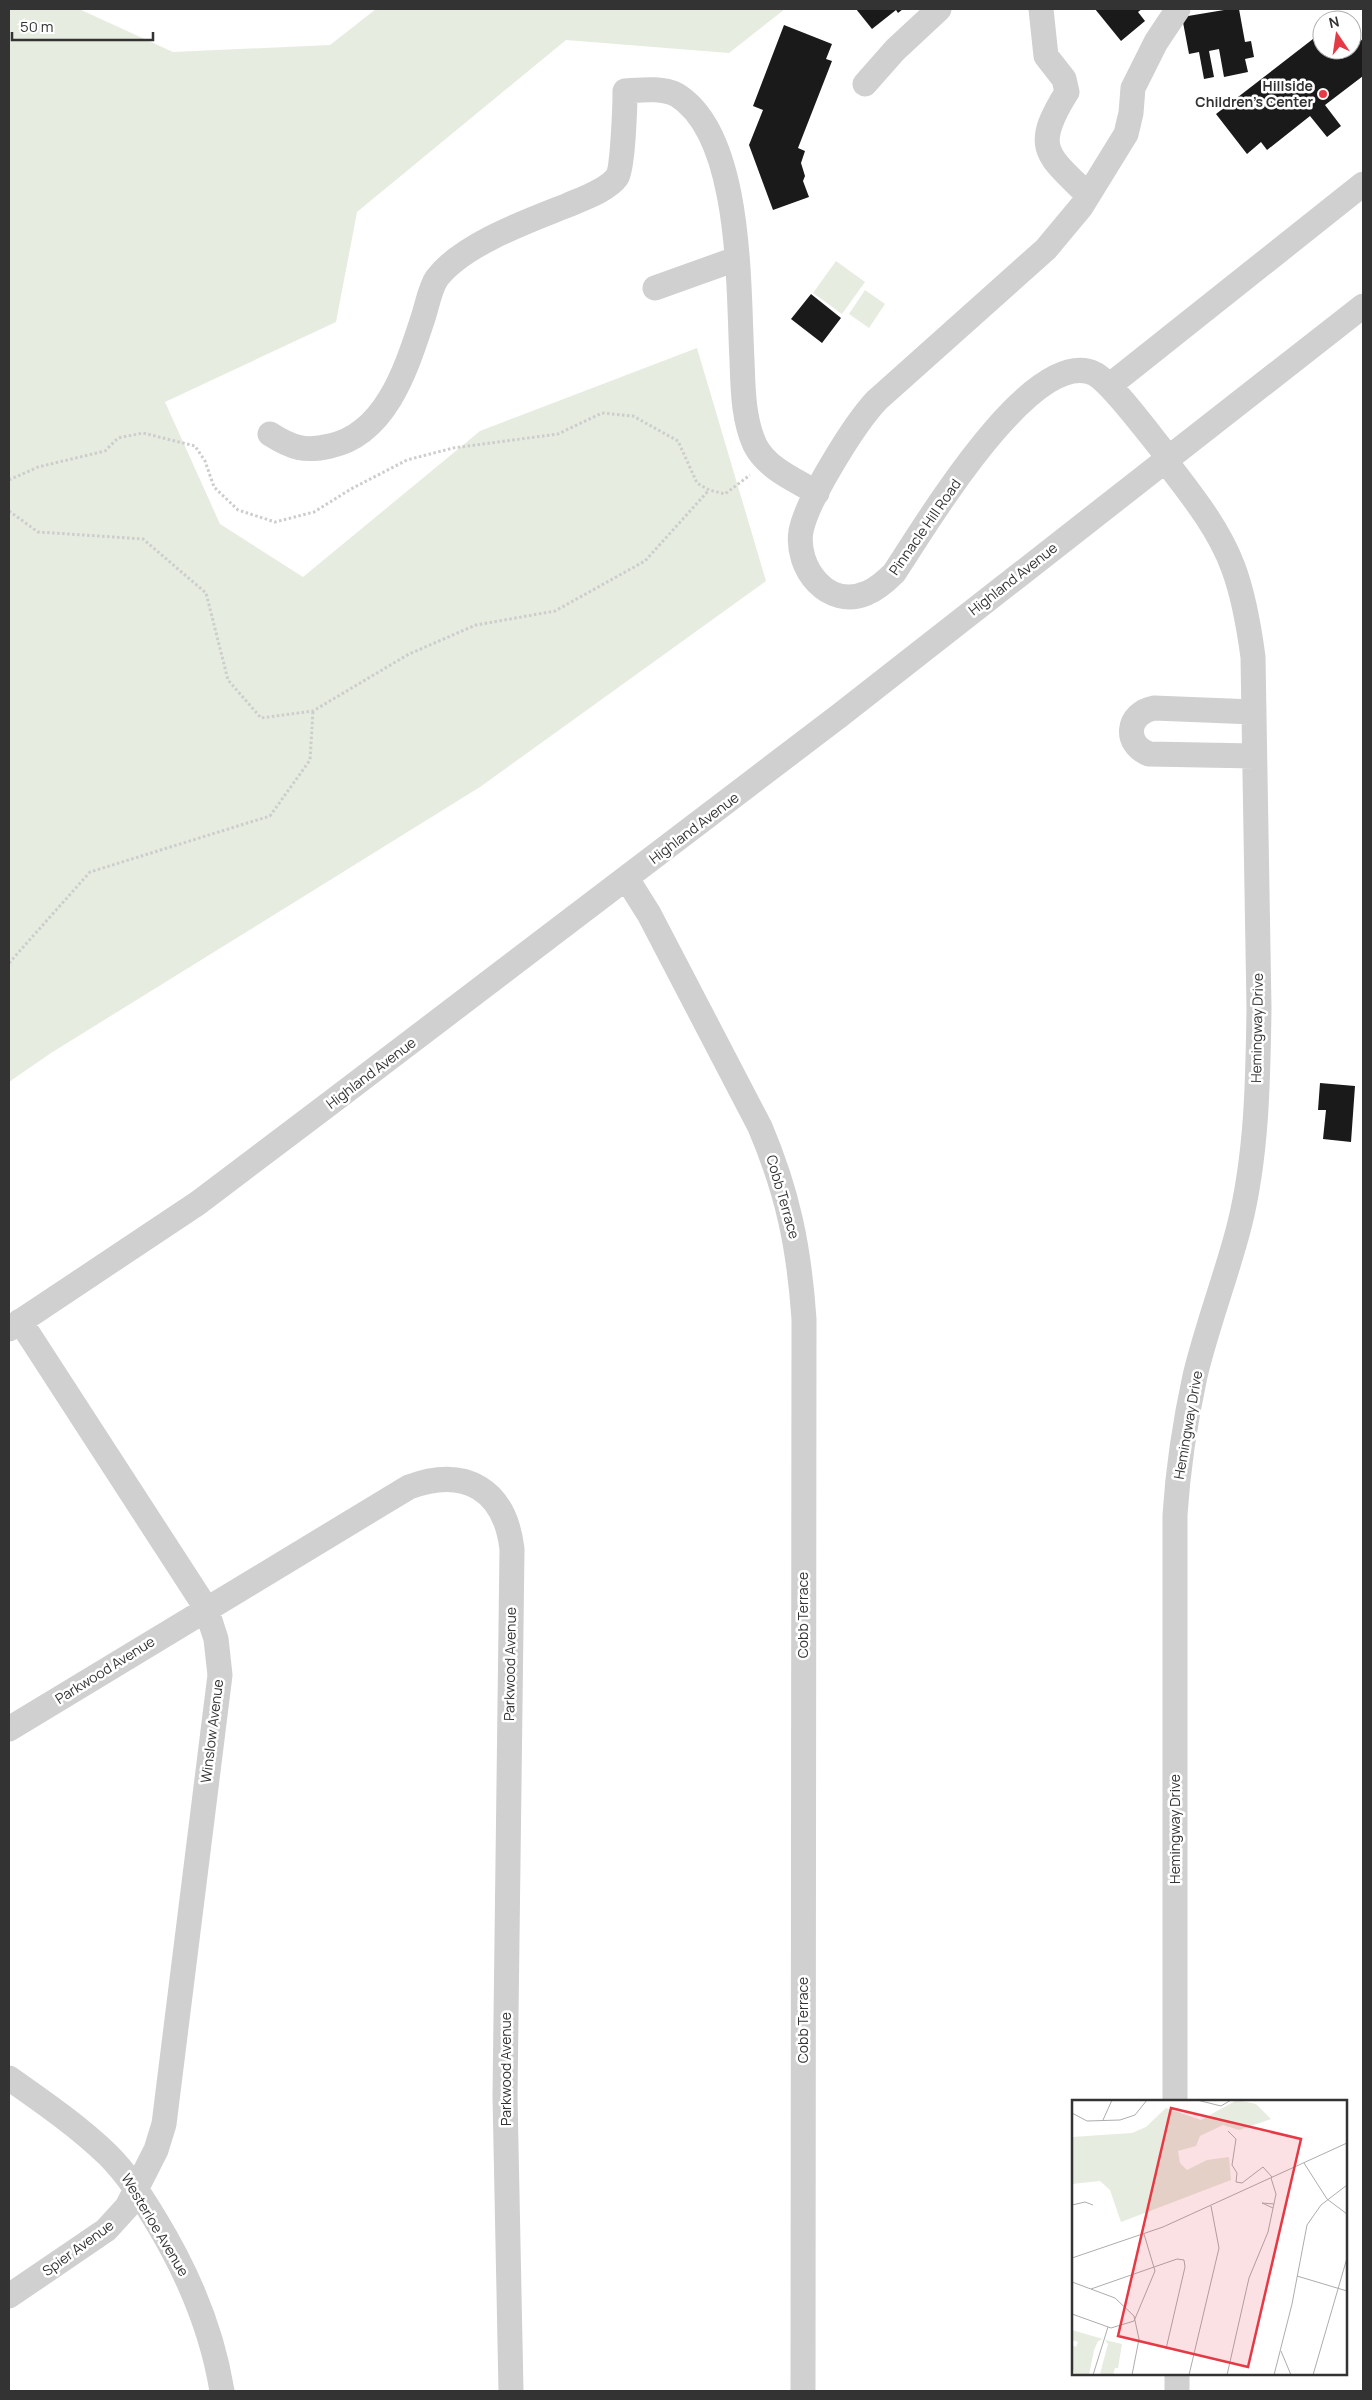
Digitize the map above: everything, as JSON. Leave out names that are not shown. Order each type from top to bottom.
[{"type":"street","points":[[865,84],[896,50],[939,9]]},
{"type":"street","points":[[1041,9],[1046,56],[1064,79],[1067,92],[1049,123],[1045,142],[1056,163],[1088,195]]},
{"type":"street","name":"Pinnacle Hill Road","points":[[1166,458],[1109,386],[1094,374],[1077,370],[1067,371],[1050,379],[1013,410],[987,437],[894,573],[867,594],[856,596],[834,594],[814,581],[802,559],[801,534],[803,523],[817,493],[853,430],[867,410],[1046,249],[1088,195],[1126,134],[1131,113],[1133,88],[1156,42],[1178,9]]},
{"type":"street","points":[[270,434],[289,446],[317,449],[347,442],[376,420],[398,383],[436,279],[462,255],[491,238],[594,195],[617,177],[621,161],[625,91],[652,89],[675,94],[691,107],[704,122],[713,138],[724,172],[735,237],[744,394],[748,425],[756,446],[767,463],[817,493]]},
{"type":"street","points":[[1109,386],[1363,184]]},
{"type":"street","points":[[655,288],[736,259]]},
{"type":"street","name":"Highland Avenue","points":[[14,1325],[198,1203],[627,879],[847,710],[1166,458],[1363,306]]},
{"type":"street","name":"Hemingway Drive","points":[[1166,458],[1212,526],[1233,566],[1250,636],[1253,657],[1259,1008],[1258,1059],[1252,1143],[1239,1226],[1190,1400],[1178,1478],[1176,1506],[1175,2100]]},
{"type":"street","points":[[1254,712],[1154,708],[1140,713],[1135,718],[1131,733],[1136,746],[1149,754],[1254,756]]},
{"type":"street","name":"Cobb Terrace","points":[[627,879],[649,914],[760,1127],[773,1158],[791,1218],[801,1283],[804,1318],[802,2391]]},
{"type":"street","name":"Winslow Avenue","points":[[14,1325],[206,1608],[216,1639],[220,1675],[164,2124],[156,2150],[136,2189]]},
{"type":"street","name":"Parkwood Avenue","points":[[9,1729],[206,1608],[409,1487],[421,1482],[444,1479],[457,1480],[481,1488],[499,1505],[506,1522],[512,1549],[505,2096],[511,2391]]},
{"type":"street","name":"Westerloe Avenue","points":[[9,2078],[88,2136],[136,2189],[188,2278],[213,2348],[222,2391]]},
{"type":"street","name":"Spier Avenue","points":[[9,2296],[106,2230],[127,2207],[136,2189]]},
{"type":"street","points":[[1177,2375],[1177,2391]]},
{"type":"path","points":[[9,479],[38,467],[105,451],[118,438],[143,433],[195,446],[205,461],[214,487],[238,510],[275,522],[314,512],[351,489],[407,460],[453,448],[558,434],[602,412],[633,416],[678,441],[697,483],[709,490],[725,494],[767,463]]},
{"type":"path","points":[[9,511],[38,532],[143,539],[206,593],[228,680],[261,718],[313,711],[409,654],[476,625],[554,611],[645,561],[709,490]]},
{"type":"path","points":[[9,963],[90,872],[270,816],[310,760],[313,711]]},
{"type":"shaded area","points":[[9,9],[79,9],[173,52],[330,45],[376,9],[785,9],[729,53],[566,40],[357,212],[336,322],[165,402],[220,524],[303,577],[480,431],[697,348],[766,581],[480,787],[51,1053],[9,1082]]},
{"type":"shaded area","points":[[836,261],[865,282],[842,314],[813,293]]},
{"type":"shaded area","points":[[865,290],[885,304],[869,328],[849,314]]},
{"type":"building","points":[[856,9],[903,9],[898,13],[896,10],[872,29]]},
{"type":"building","points":[[1095,9],[1142,9],[1138,12],[1145,21],[1121,41]]},
{"type":"building","points":[[1239,9],[1245,42],[1251,41],[1254,57],[1245,59],[1248,72],[1224,77],[1219,49],[1209,51],[1214,77],[1204,79],[1199,52],[1189,54],[1182,17]]},
{"type":"building","points":[[784,25],[832,44],[826,59],[832,61],[798,148],[805,151],[801,163],[805,176],[803,181],[809,197],[773,210],[749,145],[763,110],[753,106]]},
{"type":"building","points":[[1312,40],[1312,60],[1362,60],[1362,41],[1363,42],[1363,76],[1325,105],[1341,126],[1327,137],[1310,116],[1267,150],[1261,142],[1247,154],[1216,114]]},
{"type":"building","points":[[811,294],[841,318],[822,343],[791,319]]},
{"type":"building","points":[[1320,1083],[1355,1086],[1351,1142],[1323,1139],[1326,1110],[1318,1110]]},
{"type":"place","name":"Hillside Children's Center","points":[[1323,94]]}]
